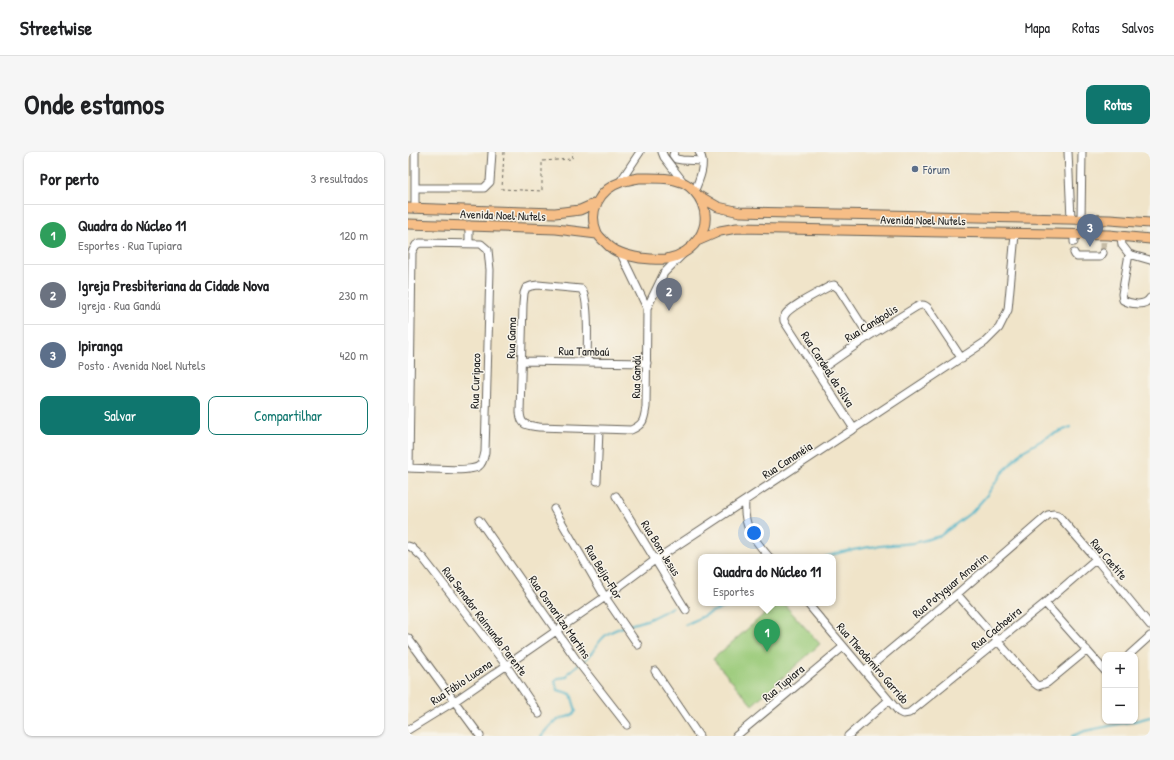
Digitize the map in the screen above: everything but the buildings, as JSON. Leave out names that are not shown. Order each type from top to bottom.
[{"type":"main road","points":[[639,178],[665,178],[685,184],[696,194],[705,210],[706,220],[703,232],[697,241],[684,252],[668,259],[636,257],[621,254],[609,247],[597,234],[594,222],[596,204],[606,192],[620,182],[639,178]]},
{"type":"main road","name":"Avenida Noel Nutels","points":[[696,194],[718,207],[740,212],[1081,219],[1150,223]]},
{"type":"main road","name":"Avenida Noel Nutels","points":[[411,209],[555,213],[580,210],[596,204]]},
{"type":"main road","name":"Avenida Noel Nutels","points":[[408,224],[556,229],[597,234]]},
{"type":"main road","name":"Avenida Noel Nutels","points":[[697,241],[720,232],[737,228],[1015,234],[1074,239],[1102,239],[1121,236],[1150,239]]},
{"type":"street","points":[[411,209],[415,188],[415,152]]},
{"type":"street","points":[[415,188],[480,189],[487,186],[490,182],[492,152]]},
{"type":"street","points":[[620,182],[640,152]]},
{"type":"street","points":[[662,152],[664,157],[685,184]]},
{"type":"street","points":[[674,152],[673,155],[676,159],[702,161]]},
{"type":"street","points":[[696,194],[701,174],[702,161],[702,156],[699,152]]},
{"type":"street","points":[[1068,152],[1071,219]]},
{"type":"street","points":[[1081,219],[1082,152]]},
{"type":"street","points":[[408,468],[412,252],[416,245],[420,243],[469,243],[469,225]]},
{"type":"street","name":"Rua Cananéia","points":[[506,665],[656,560],[985,342],[999,328],[1008,310],[1015,234]]},
{"type":"street","points":[[1121,236],[1122,245],[1128,254],[1150,260]]},
{"type":"street","name":"Rua Curipaco","points":[[408,468],[471,469],[478,467],[483,461],[485,452],[490,270],[488,250],[481,244],[469,243]]},
{"type":"street","name":"Rua Gandú","points":[[647,308],[664,273],[684,252]]},
{"type":"street","points":[[1074,252],[1077,257],[1100,257],[1102,253]]},
{"type":"street","name":"Rua Gandú","points":[[520,412],[520,419],[524,424],[529,426],[631,430],[641,425],[646,407],[647,308],[621,254]]},
{"type":"street","points":[[1128,254],[1122,294],[1123,300],[1145,304],[1150,298]]},
{"type":"street","name":"Rua Cardeal da Silva","points":[[854,429],[784,321],[784,317],[785,314],[795,307],[834,285],[839,289],[869,336]]},
{"type":"street","name":"Rua Gama","points":[[520,412],[524,293],[526,288],[531,286],[581,289],[584,292],[587,310],[587,362]]},
{"type":"street","name":"Rua Canápolis","points":[[817,372],[869,336],[918,306],[927,306],[962,358]]},
{"type":"street","name":"Rua Tambaú","points":[[522,361],[647,364]]},
{"type":"street","points":[[597,482],[598,428]]},
{"type":"street","name":"Rua Bom Jesus","points":[[616,496],[686,610]]},
{"type":"street","points":[[745,501],[745,521],[766,554]]},
{"type":"street","name":"Rua Beija-Flor","points":[[554,509],[605,597],[638,645]]},
{"type":"street","name":"Rua Caetite","points":[[1048,514],[1058,515],[1150,625]]},
{"type":"street","name":"Rua Potyguar Amorim","points":[[864,671],[957,594],[1048,514]]},
{"type":"street","name":"Rua Osmarilza Martins","points":[[479,520],[556,631],[627,725]]},
{"type":"street","name":"Rua Senador Raimundo Parente","points":[[408,546],[423,558],[506,665],[539,714]]},
{"type":"street","name":"Rua Cachoeira","points":[[909,713],[1045,603],[1096,559]]},
{"type":"street","points":[[957,594],[997,642],[1036,685],[1042,686],[1087,650]]},
{"type":"street","points":[[1045,603],[1102,668]]},
{"type":"street","name":"Rua Theodomiro Garrido","points":[[809,606],[900,712],[903,714],[909,713]]},
{"type":"street","points":[[1132,652],[1150,636]]},
{"type":"street","points":[[408,638],[480,736]]},
{"type":"street","name":"Rua Tupiara","points":[[739,735],[843,647]]},
{"type":"street","name":"Rua Fábio Lucena","points":[[408,730],[455,701],[506,665]]},
{"type":"street","points":[[654,671],[699,736]]},
{"type":"street","points":[[848,736],[889,700]]},
{"type":"path","points":[[504,152],[502,189],[542,191],[542,161],[572,159],[573,152]]},
{"type":"green space","points":[[774,606],[786,606],[820,644],[752,705],[713,659]]},
{"type":"waterway","points":[[835,554],[869,547],[914,543],[940,536],[973,511],[987,495],[1002,473],[1023,451],[1051,435],[1071,427]]},
{"type":"waterway","points":[[685,625],[728,606]]},
{"type":"waterway","points":[[581,663],[590,656],[604,636],[623,627],[647,620],[672,607]]},
{"type":"waterway","points":[[541,736],[556,721],[571,716],[576,711],[571,694],[558,690],[555,682],[558,678],[567,677],[568,673],[578,665]]},
{"type":"waterway","points":[[1138,720],[1150,717]]},
{"type":"waterway","points":[[1072,736],[1085,731],[1119,724]]},
{"type":"tunnel","points":[[1103,242],[1103,253]]},
{"type":"place","name":"Fórum","points":[[915,169]]},
{"type":"place","name":"Ipiranga","points":[[1090,247]]},
{"type":"place","name":"Igreja Presbiteriana da Cidade Nova","points":[[669,311]]},
{"type":"place","name":"Quadra do Núcleo 11","points":[[767,652]]}]
